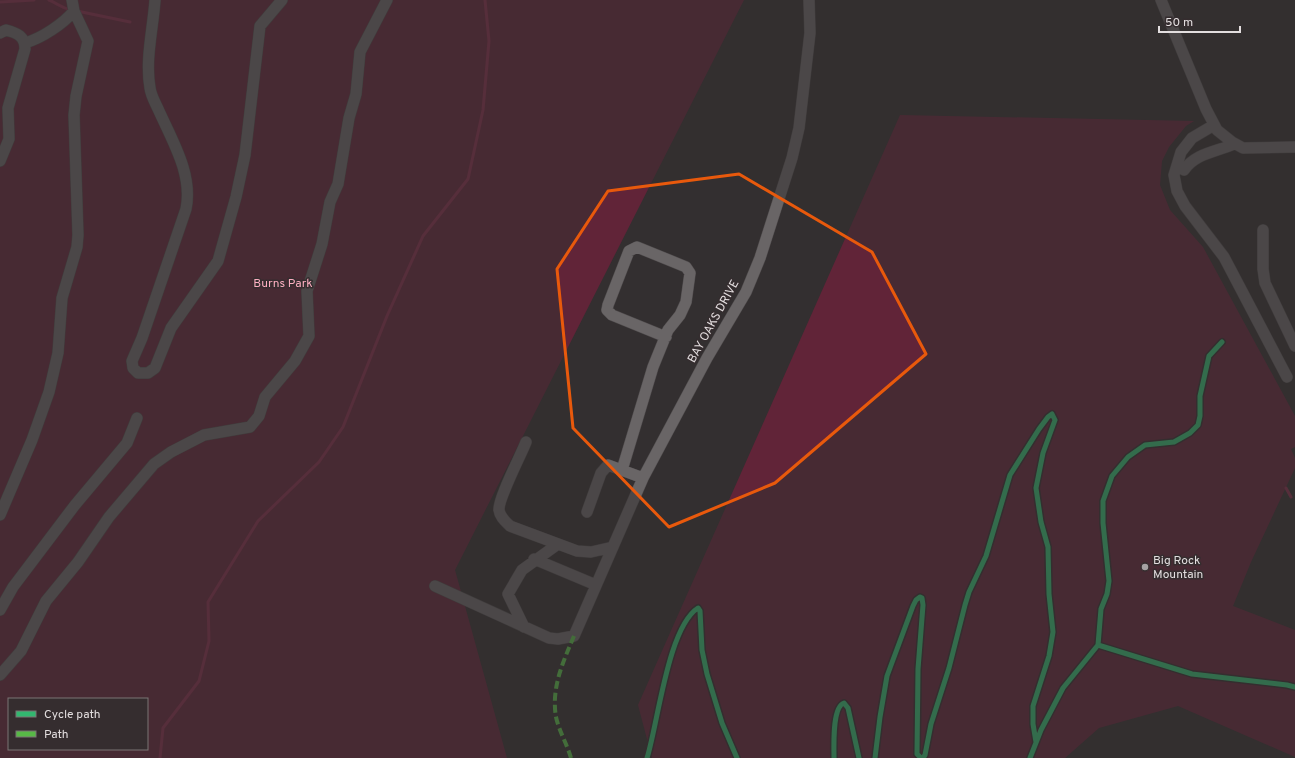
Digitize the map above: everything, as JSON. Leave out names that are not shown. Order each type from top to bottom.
[{"type":"street","points":[[156,0],[149,68],[150,90],[181,161],[189,196],[186,209],[142,338],[132,361],[133,368],[138,373],[143,374],[148,373],[155,368],[171,328],[218,261],[236,197],[245,155],[260,26],[282,0]]},
{"type":"street","points":[[0,675],[21,651],[46,601],[78,562],[109,517],[154,464],[171,452],[204,434],[250,428],[255,422],[270,390],[286,374],[304,348],[310,330],[307,291],[322,244],[330,202],[338,184],[349,118],[356,94],[360,52],[387,0]]},
{"type":"street","name":"BAY OAKS DRIVE","points":[[524,627],[549,638],[558,639],[574,636],[643,478],[707,358],[740,304],[760,258],[792,158],[799,128],[805,91],[810,33],[809,0]]},
{"type":"street","points":[[1161,0],[1217,130],[1234,144],[1243,148],[1295,147]]},
{"type":"street","points":[[25,44],[48,32],[70,16],[73,5]]},
{"type":"street","points":[[0,514],[32,440],[50,392],[58,353],[62,298],[77,247],[78,235],[74,115],[76,96],[88,41],[73,5]]},
{"type":"street","points":[[0,33],[6,30],[19,34],[25,44],[24,58],[8,108],[9,138],[0,161]]},
{"type":"street","points":[[1214,125],[1197,134],[1186,144],[1175,166],[1174,182],[1181,199],[1224,257],[1287,377]]},
{"type":"street","points":[[1184,170],[1201,154],[1217,151],[1234,144]]},
{"type":"street","points":[[1263,230],[1263,268],[1265,283],[1295,346]]},
{"type":"street","points":[[622,470],[653,367],[666,337],[680,315],[686,302],[690,273],[686,267],[637,247],[633,248],[629,251],[607,310],[612,315],[666,337]]},
{"type":"street","points":[[0,610],[13,588],[75,506],[128,443],[138,418]]},
{"type":"street","points":[[526,442],[501,499],[499,510],[503,519],[510,526],[577,552],[591,552],[613,548]]},
{"type":"street","points":[[587,512],[601,473],[608,465],[643,478]]},
{"type":"street","points":[[524,627],[508,594],[522,570],[534,559],[558,544]]},
{"type":"street","points":[[534,559],[596,585]]},
{"type":"street","points":[[435,586],[524,627]]},
{"type":"highlighted area","points":[[739,174],[872,252],[926,354],[775,483],[669,527],[573,428],[557,269],[608,191]]},
{"type":"green space","name":"Burns Park","points":[[0,0],[744,0],[455,570],[507,758],[0,758]]},
{"type":"green space","points":[[900,115],[1194,121],[1186,126],[1169,147],[1162,161],[1160,185],[1170,210],[1203,247],[1295,416],[1295,447],[1291,449],[1295,458],[1295,468],[1251,562],[1233,606],[1295,630],[1295,757],[1178,706],[1099,728],[1065,758],[652,758],[638,705]]},
{"type":"waterway","points":[[0,2],[34,0]]},
{"type":"waterway","points":[[49,0],[62,7],[72,10]]},
{"type":"waterway","points":[[160,758],[163,728],[199,681],[209,641],[208,602],[258,521],[319,462],[343,427],[387,316],[423,236],[468,179],[483,110],[489,41],[485,0]]},
{"type":"waterway","points":[[77,11],[130,22]]},
{"type":"waterway","points":[[1286,488],[1291,497]]},
{"type":"marked path","points":[[571,758],[557,722],[555,696],[559,675],[574,636]]},
{"type":"cycle path","points":[[1030,758],[1041,730],[1063,688],[1098,645],[1101,609],[1107,594],[1109,581],[1103,523],[1103,501],[1112,476],[1128,457],[1145,445],[1174,442],[1190,433],[1198,425],[1200,416],[1200,396],[1209,356],[1222,342]]},
{"type":"cycle path","points":[[923,758],[925,755],[931,724],[949,668],[965,605],[969,592],[986,556],[1010,475],[1039,429],[1052,414],[1055,420],[1043,453],[1036,488],[1041,522],[1048,547],[1049,594],[1053,632],[1049,656],[1033,706],[1033,724],[1036,742]]},
{"type":"cycle path","points":[[875,758],[887,676],[913,606],[916,600],[920,597],[922,598],[923,605],[918,669],[917,754],[921,758]]},
{"type":"cycle path","points":[[647,758],[665,677],[672,655],[679,635],[688,618],[698,608],[700,611],[702,650],[707,674],[722,723],[737,758]]},
{"type":"cycle path","points":[[1098,645],[1192,674],[1295,687]]},
{"type":"cycle path","points":[[834,758],[834,736],[837,712],[840,706],[844,703],[848,708],[859,758]]},
{"type":"place","name":"Big Rock Mountain","points":[[1145,567]]}]
